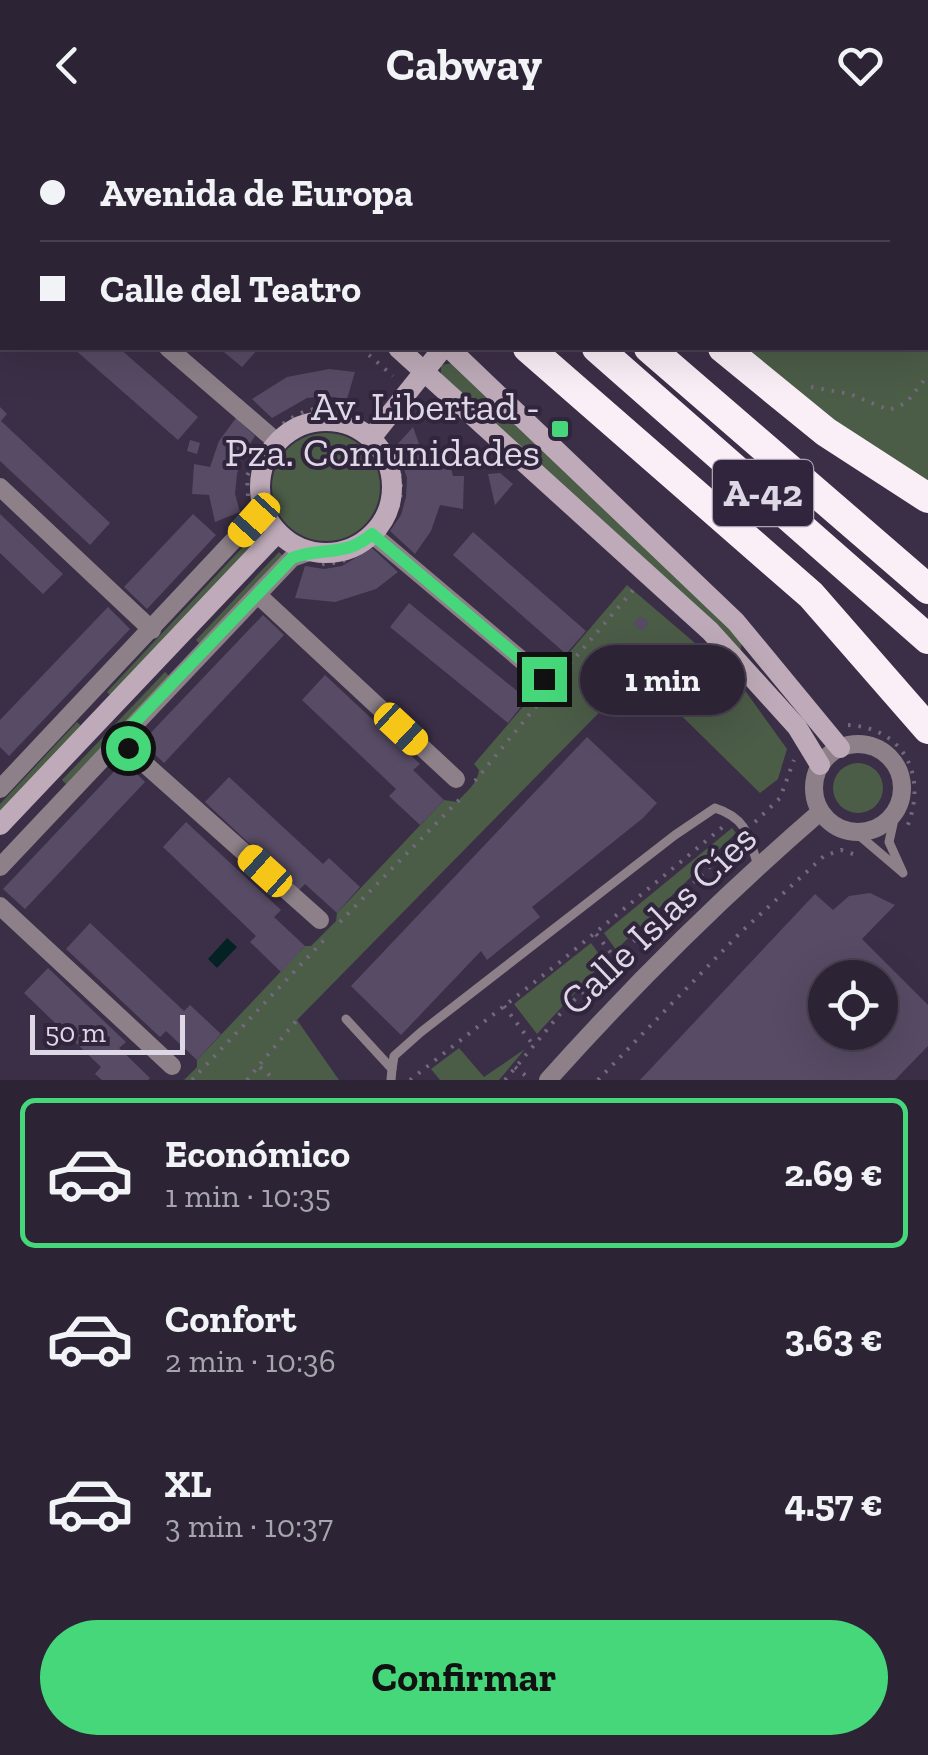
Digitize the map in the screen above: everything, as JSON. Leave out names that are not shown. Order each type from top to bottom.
[{"type":"highway","points":[[530,350],[928,696]]},
{"type":"highway","name":"A-42","points":[[599,350],[928,639]]},
{"type":"highway","name":"A-42","points":[[651,350],[928,589]]},
{"type":"highway","points":[[726,350],[826,432],[928,498]]},
{"type":"highway","points":[[821,606],[928,728]]},
{"type":"street","points":[[170,350],[278,442]]},
{"type":"street","points":[[400,350],[710,631],[797,727],[820,765]]},
{"type":"street","points":[[371,438],[444,350]]},
{"type":"street","points":[[448,350],[736,622],[840,748]]},
{"type":"street","points":[[0,867],[292,558],[308,552],[344,551],[372,534],[389,508],[392,484],[384,454],[371,438],[352,426],[318,421],[290,431],[266,459],[260,474],[263,509],[277,533],[308,552]]},
{"type":"street","points":[[0,487],[152,630]]},
{"type":"street","points":[[4,776],[73,712],[263,509]]},
{"type":"street","points":[[0,825],[277,533]]},
{"type":"street","points":[[372,534],[548,682]]},
{"type":"street","points":[[258,594],[456,779]]},
{"type":"street","points":[[162,656],[199,656]]},
{"type":"street","points":[[73,712],[114,707]]},
{"type":"street","points":[[118,740],[320,920]]},
{"type":"street","points":[[862,744],[889,756],[902,783],[896,810],[883,824],[854,832],[833,824],[820,812],[814,788],[820,765],[840,748],[862,744]]},
{"type":"street","points":[[43,780],[48,815]]},
{"type":"street","name":"Calle Islas Cíes","points":[[548,1080],[620,1000],[758,866],[820,812]]},
{"type":"street","points":[[0,906],[172,1066]]},
{"type":"lane","points":[[391,1074],[394,1056],[421,1032],[675,835],[716,808],[735,817],[746,831],[758,866]]},
{"type":"lane","points":[[854,832],[903,873],[889,842],[896,810]]},
{"type":"lane","points":[[346,1018],[391,1074]]},
{"type":"path","points":[[364,350],[409,390]]},
{"type":"path","points":[[806,386],[850,394],[889,410],[906,403],[928,376]]},
{"type":"path","points":[[548,682],[638,584]]},
{"type":"path","points":[[192,1080],[469,790],[541,700]]},
{"type":"path","points":[[840,724],[886,732],[906,748],[914,761],[920,776],[920,801],[915,817],[891,846]]},
{"type":"path","points":[[504,1080],[615,958],[780,798],[795,753]]},
{"type":"path","points":[[410,1080],[735,817]]},
{"type":"path","points":[[598,1080],[740,932],[824,856],[841,850],[857,856],[879,852]]},
{"type":"path","points":[[595,933],[615,958]]},
{"type":"path","points":[[504,1006],[534,1046]]},
{"type":"path","points":[[247,1080],[296,1020]]},
{"type":"path","points":[[258,1066],[275,1080]]},
{"type":"path","points":[[515,1067],[531,1080]]},
{"type":"path","points":[[422,1070],[429,1080]]},
{"type":"shaded area","points":[[735,350],[928,350],[928,487]]},
{"type":"shaded area","points":[[453,363],[742,641],[740,654],[441,377],[441,365]]},
{"type":"shaded area","points":[[326,433],[347,437],[364,449],[376,466],[380,487],[376,508],[364,525],[347,537],[326,541],[305,537],[288,525],[276,508],[272,487],[276,466],[288,449],[305,437]]},
{"type":"shaded area","points":[[255,534],[260,539],[111,696],[107,692]]},
{"type":"shaded area","points":[[279,552],[283,556],[200,644],[196,640]]},
{"type":"shaded area","points":[[627,585],[736,678],[787,749],[778,779],[760,793],[638,673],[297,1020],[339,1080],[184,1080],[197,1067],[197,1060],[305,946],[311,946],[336,921],[337,913],[444,800],[457,802],[468,791],[478,775],[474,764]]},
{"type":"shaded area","points":[[165,672],[169,676],[66,784],[62,780]]},
{"type":"shaded area","points":[[77,722],[81,726],[0,812],[0,804]]},
{"type":"shaded area","points":[[848,764],[868,764],[882,778],[882,798],[868,812],[848,812],[834,798],[834,778]]},
{"type":"shaded area","points":[[732,828],[736,833],[616,950],[604,933]]},
{"type":"shaded area","points":[[227,938],[237,947],[217,968],[208,959]]},
{"type":"shaded area","points":[[591,943],[604,961],[537,1034],[514,1004]]},
{"type":"shaded area","points":[[459,1048],[484,1077],[525,1049],[499,1080],[440,1080],[431,1069]]},
{"type":"building","points":[[75,350],[121,350],[198,417],[178,440]]},
{"type":"building","points":[[221,350],[257,350],[242,367]]},
{"type":"building","points":[[329,369],[355,372],[347,399],[307,398],[272,418],[252,399],[287,377]]},
{"type":"building","points":[[0,407],[7,414],[1,421],[110,523],[90,545],[0,461]]},
{"type":"building","points":[[236,418],[255,436],[243,454],[237,474],[235,494],[240,512],[215,522],[209,495],[192,494],[194,464],[210,467],[219,441]]},
{"type":"building","points":[[413,427],[423,455],[445,447],[453,476],[464,476],[463,509],[440,505],[431,531],[415,554],[390,531],[401,515],[406,497],[407,478],[396,446]]},
{"type":"building","points":[[190,440],[200,443],[197,454],[187,451]]},
{"type":"building","points":[[500,473],[513,484],[495,505],[488,474]]},
{"type":"building","points":[[0,514],[63,574],[43,594],[0,553]]},
{"type":"building","points":[[193,514],[216,535],[147,609],[124,587]]},
{"type":"building","points":[[473,532],[586,631],[566,654],[453,555]]},
{"type":"building","points":[[372,548],[398,572],[376,589],[335,602],[295,598],[305,566],[342,566]]},
{"type":"building","points":[[409,603],[527,699],[508,723],[390,627]]},
{"type":"building","points":[[108,607],[130,629],[9,756],[0,747],[0,720]]},
{"type":"building","points":[[263,615],[284,635],[164,763],[142,742]]},
{"type":"building","points":[[640,616],[649,623],[642,631],[633,624]]},
{"type":"building","points":[[325,675],[420,764],[413,770],[444,800],[420,825],[389,796],[396,789],[302,700]]},
{"type":"building","points":[[587,737],[657,803],[532,907],[540,917],[487,960],[481,951],[401,1035],[351,986]]},
{"type":"building","points":[[124,761],[145,782],[25,909],[3,889]]},
{"type":"building","points":[[229,777],[323,864],[329,858],[360,887],[337,913],[305,884],[299,890],[205,802]]},
{"type":"building","points":[[186,822],[281,910],[274,917],[305,946],[281,972],[250,942],[256,936],[163,847]]},
{"type":"building","points":[[870,893],[895,905],[862,939],[883,960],[808,960],[808,1050],[898,1050],[898,975],[928,1005],[928,1046],[895,1080],[640,1080],[815,894],[833,910],[849,896]]},
{"type":"building","points":[[90,923],[184,1011],[190,1005],[221,1034],[197,1060],[166,1031],[160,1037],[66,949]]},
{"type":"building","points":[[48,968],[126,1042],[119,1048],[148,1080],[102,1080],[95,1074],[101,1067],[24,993]]},
{"type":"place","name":"Av. Libertad - Pza. Comunidades","points":[[560,429]]},
{"type":"route","points":[[128,748],[118,740],[292,558],[308,552],[344,551],[360,545],[372,534],[544,679]]}]
